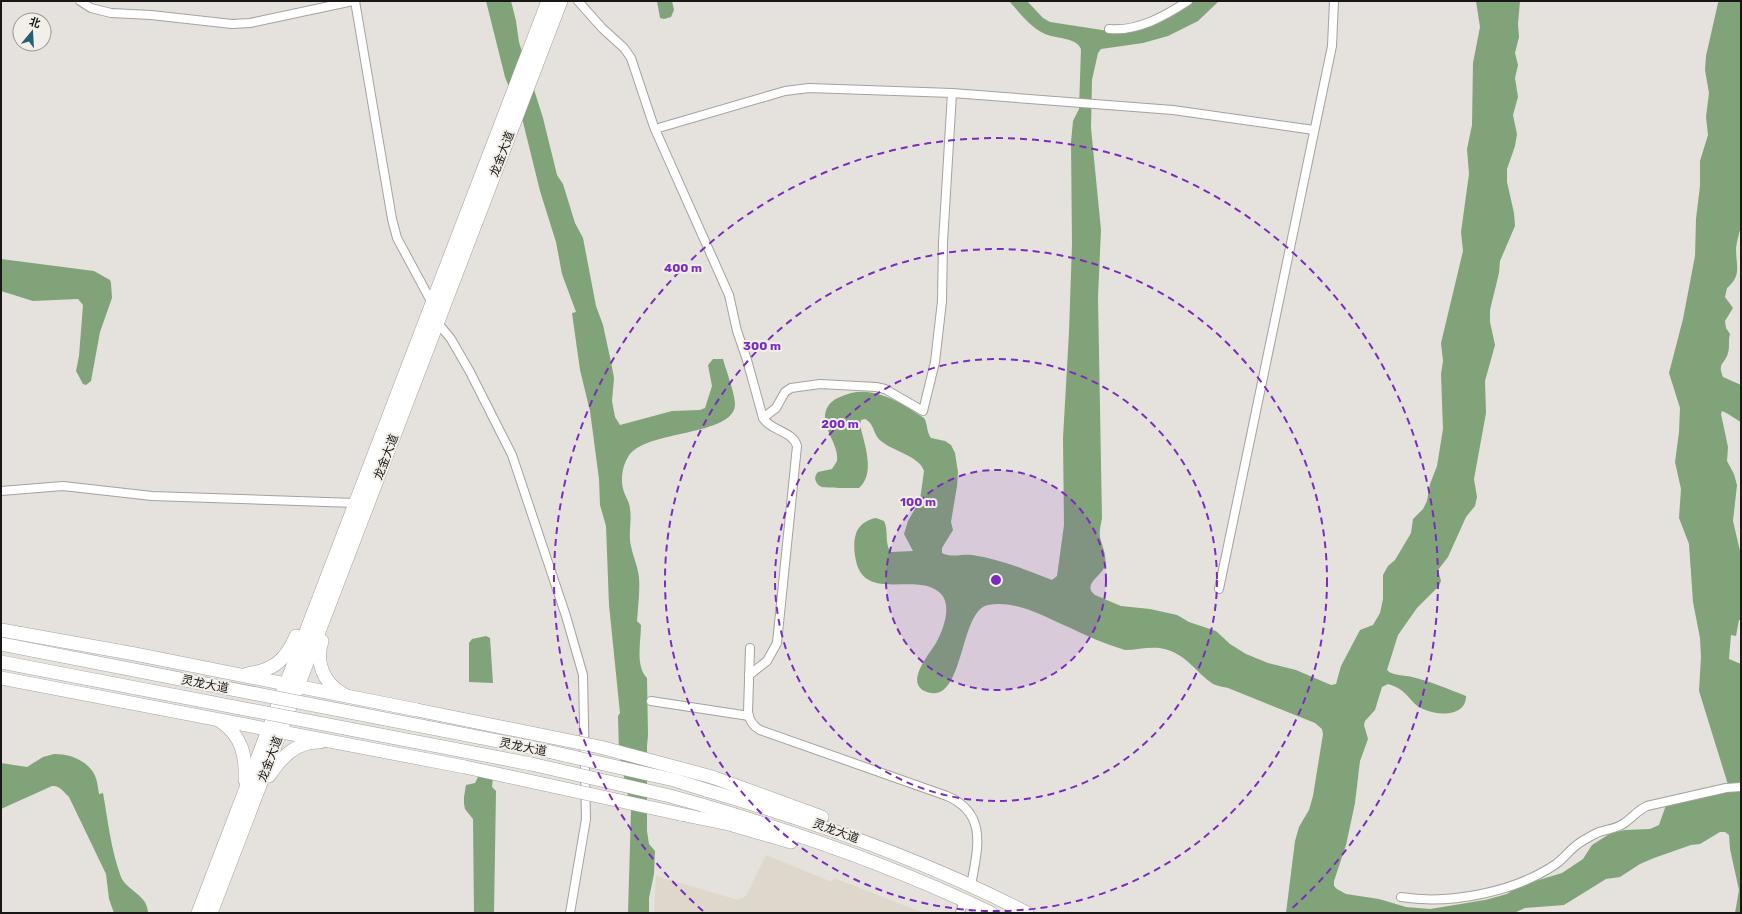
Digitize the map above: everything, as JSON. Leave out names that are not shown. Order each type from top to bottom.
[{"type":"main road","name":"龙金大道","points":[[341,557],[355,503],[548,1]]},
{"type":"main road","name":"龙金大道","points":[[211,913],[250,794],[274,730],[341,557],[437,322],[561,1]]},
{"type":"main road","points":[[240,675],[268,669],[285,656],[290,650],[318,584],[341,557]]},
{"type":"main road","points":[[341,557],[344,582],[320,646],[319,656],[321,668],[327,680],[340,693],[352,697]]},
{"type":"main road","points":[[1,630],[292,685],[600,747],[712,777],[786,803],[843,826],[946,875]]},
{"type":"main road","name":"灵龙大道","points":[[1,644],[534,748],[674,780],[813,822],[946,875],[1027,913]]},
{"type":"main road","name":"灵龙大道","points":[[1,662],[531,764],[656,792],[808,838],[926,884],[991,913]]},
{"type":"main road","points":[[1,678],[465,767],[680,814],[776,837],[882,872],[926,884]]},
{"type":"main road","points":[[215,719],[230,728],[241,744],[250,794]]},
{"type":"main road","points":[[250,794],[290,751],[309,743],[335,742]]},
{"type":"main road","name":"龙金大道","points":[[198,913],[250,794]]},
{"type":"street","points":[[80,1],[91,8],[111,13],[151,15],[232,24],[250,23],[354,1],[392,219],[397,238],[432,303]]},
{"type":"street","points":[[578,1],[593,19],[630,55],[655,129],[729,295],[737,331],[747,360],[763,418],[766,424],[793,438],[796,443],[797,449],[777,643],[767,661],[750,675]]},
{"type":"street","points":[[1109,29],[1123,30],[1164,17],[1188,1]]},
{"type":"street","points":[[1219,589],[1332,46],[1334,1]]},
{"type":"street","points":[[655,129],[797,89],[952,93],[1173,110],[1314,130]]},
{"type":"street","points":[[763,418],[776,408],[782,395],[791,388],[820,384],[876,387],[885,389],[923,411],[935,362],[942,301],[943,242],[952,93]]},
{"type":"street","points":[[437,322],[451,339],[470,372],[512,455],[566,616],[583,675],[586,819],[570,913]]},
{"type":"street","points":[[1,490],[63,486],[152,496],[355,503]]},
{"type":"street","points":[[750,648],[749,716],[752,723],[760,730],[947,796],[962,805],[974,820],[978,835],[971,886]]},
{"type":"street","points":[[651,701],[749,716]]},
{"type":"street","points":[[1401,897],[1425,900],[1448,899],[1494,890],[1522,882],[1557,863],[1577,844],[1601,831],[1623,824],[1639,810],[1648,806],[1726,788],[1741,787]]},
{"type":"street","points":[[960,913],[964,900]]},
{"type":"shaded area","points":[[486,1],[511,1],[519,42],[543,118],[557,175],[563,184],[575,223],[583,238],[596,306],[603,325],[614,378],[612,401],[615,417],[620,425],[672,411],[700,410],[705,408],[712,386],[708,365],[713,359],[723,359],[735,400],[731,415],[721,422],[705,428],[651,442],[637,448],[628,457],[622,474],[623,488],[630,507],[630,541],[639,578],[637,621],[641,625],[640,660],[643,673],[647,678],[647,831],[649,844],[655,851],[654,874],[649,898],[649,913],[628,913],[631,811],[619,752],[618,716],[620,713],[609,605],[606,526],[600,505],[599,479],[590,411],[580,370],[572,313],[576,312],[562,274],[556,242],[540,191],[523,122],[505,77]]},
{"type":"shaded area","points":[[657,1],[672,1],[674,10],[671,17],[664,19],[660,18]]},
{"type":"shaded area","points":[[1009,1],[1027,1],[1043,18],[1050,22],[1115,32],[1189,4],[1192,1],[1219,1],[1198,21],[1168,36],[1143,43],[1101,49],[1098,53],[1092,80],[1091,128],[1101,230],[1098,297],[1102,518],[1100,535],[1105,554],[1105,565],[1101,573],[1090,587],[1091,591],[1095,595],[1121,606],[1150,609],[1177,615],[1189,622],[1216,631],[1230,644],[1246,654],[1268,663],[1296,670],[1331,685],[1336,684],[1341,666],[1360,630],[1373,625],[1380,613],[1383,599],[1383,575],[1388,566],[1395,560],[1411,533],[1413,519],[1423,509],[1427,501],[1430,484],[1437,466],[1443,429],[1441,374],[1443,361],[1441,343],[1463,251],[1461,232],[1469,174],[1467,149],[1472,125],[1473,63],[1480,27],[1476,1],[1520,1],[1518,24],[1519,37],[1515,53],[1518,65],[1515,78],[1518,97],[1513,115],[1517,134],[1515,146],[1507,169],[1507,182],[1514,213],[1515,226],[1500,261],[1499,273],[1490,310],[1490,322],[1495,345],[1485,381],[1486,413],[1474,479],[1477,497],[1475,506],[1466,517],[1448,557],[1438,570],[1441,581],[1439,586],[1417,608],[1398,635],[1387,670],[1395,674],[1409,676],[1439,685],[1466,696],[1465,703],[1456,711],[1443,714],[1436,713],[1418,706],[1405,693],[1395,687],[1388,684],[1382,687],[1375,710],[1365,721],[1364,725],[1368,739],[1360,761],[1355,803],[1346,845],[1334,881],[1334,886],[1346,894],[1379,899],[1406,907],[1430,909],[1485,900],[1507,894],[1519,886],[1562,873],[1583,859],[1592,845],[1611,833],[1625,830],[1650,829],[1659,825],[1666,805],[1730,791],[1699,691],[1701,657],[1700,638],[1693,602],[1689,544],[1679,518],[1681,489],[1675,462],[1679,432],[1680,408],[1669,373],[1683,319],[1695,256],[1696,219],[1700,186],[1700,161],[1708,135],[1706,117],[1709,93],[1705,70],[1706,56],[1718,3],[1720,1],[1741,1],[1741,227],[1736,248],[1736,275],[1735,279],[1727,288],[1725,297],[1733,308],[1725,321],[1726,328],[1730,334],[1729,348],[1727,357],[1721,366],[1721,372],[1723,377],[1741,385],[1741,422],[1722,411],[1721,414],[1728,447],[1727,461],[1734,474],[1737,485],[1733,521],[1741,555],[1741,620],[1739,620],[1736,636],[1731,635],[1729,659],[1741,664],[1741,913],[1735,913],[1739,890],[1730,849],[1729,835],[1725,832],[1720,832],[1700,844],[1691,845],[1640,864],[1620,877],[1606,879],[1564,905],[1525,908],[1514,913],[1286,913],[1295,841],[1299,827],[1309,810],[1313,796],[1323,734],[1322,729],[1315,723],[1228,688],[1213,684],[1181,656],[1168,650],[1152,648],[1125,650],[1095,639],[1038,613],[1018,607],[998,604],[988,605],[979,610],[972,622],[950,682],[942,691],[931,693],[922,690],[918,684],[917,678],[923,663],[942,631],[946,616],[946,603],[939,592],[929,587],[917,584],[880,584],[869,580],[861,573],[856,561],[854,546],[858,528],[870,519],[876,518],[884,521],[888,545],[891,552],[913,551],[904,534],[908,521],[920,500],[924,471],[917,461],[886,445],[878,439],[871,424],[865,419],[861,420],[860,425],[866,449],[868,466],[864,482],[859,488],[822,487],[816,482],[815,478],[818,472],[832,469],[837,461],[836,449],[825,421],[827,409],[832,402],[837,398],[851,393],[862,392],[873,393],[895,400],[924,418],[931,438],[945,441],[951,445],[955,453],[958,472],[951,522],[953,530],[942,548],[942,553],[953,556],[972,555],[993,559],[1052,580],[1057,576],[1064,525],[1063,438],[1072,244],[1071,142],[1073,121],[1079,109],[1081,49],[1075,42],[1050,36],[1035,28]]},
{"type":"shaded area","points":[[1,259],[94,271],[110,280],[112,298],[100,332],[91,381],[86,385],[83,384],[76,371],[79,356],[83,305],[78,299],[33,301],[1,291]]},
{"type":"shaded area","points":[[486,636],[490,638],[493,683],[469,682],[469,643],[472,639]]},
{"type":"shaded area","points":[[54,754],[76,758],[89,767],[93,772],[99,794],[103,793],[112,846],[121,877],[127,886],[141,897],[147,907],[148,913],[114,913],[109,899],[106,874],[69,797],[59,788],[52,786],[1,809],[1,763],[27,767],[43,757]]},
{"type":"shaded area","points":[[479,775],[493,777],[492,787],[496,791],[494,913],[474,913],[473,819],[465,809],[464,797],[466,785],[475,783]]},
{"type":"shaded area","points":[[766,855],[832,882],[834,878],[924,913],[654,913],[656,876],[738,900],[746,896]]}]
